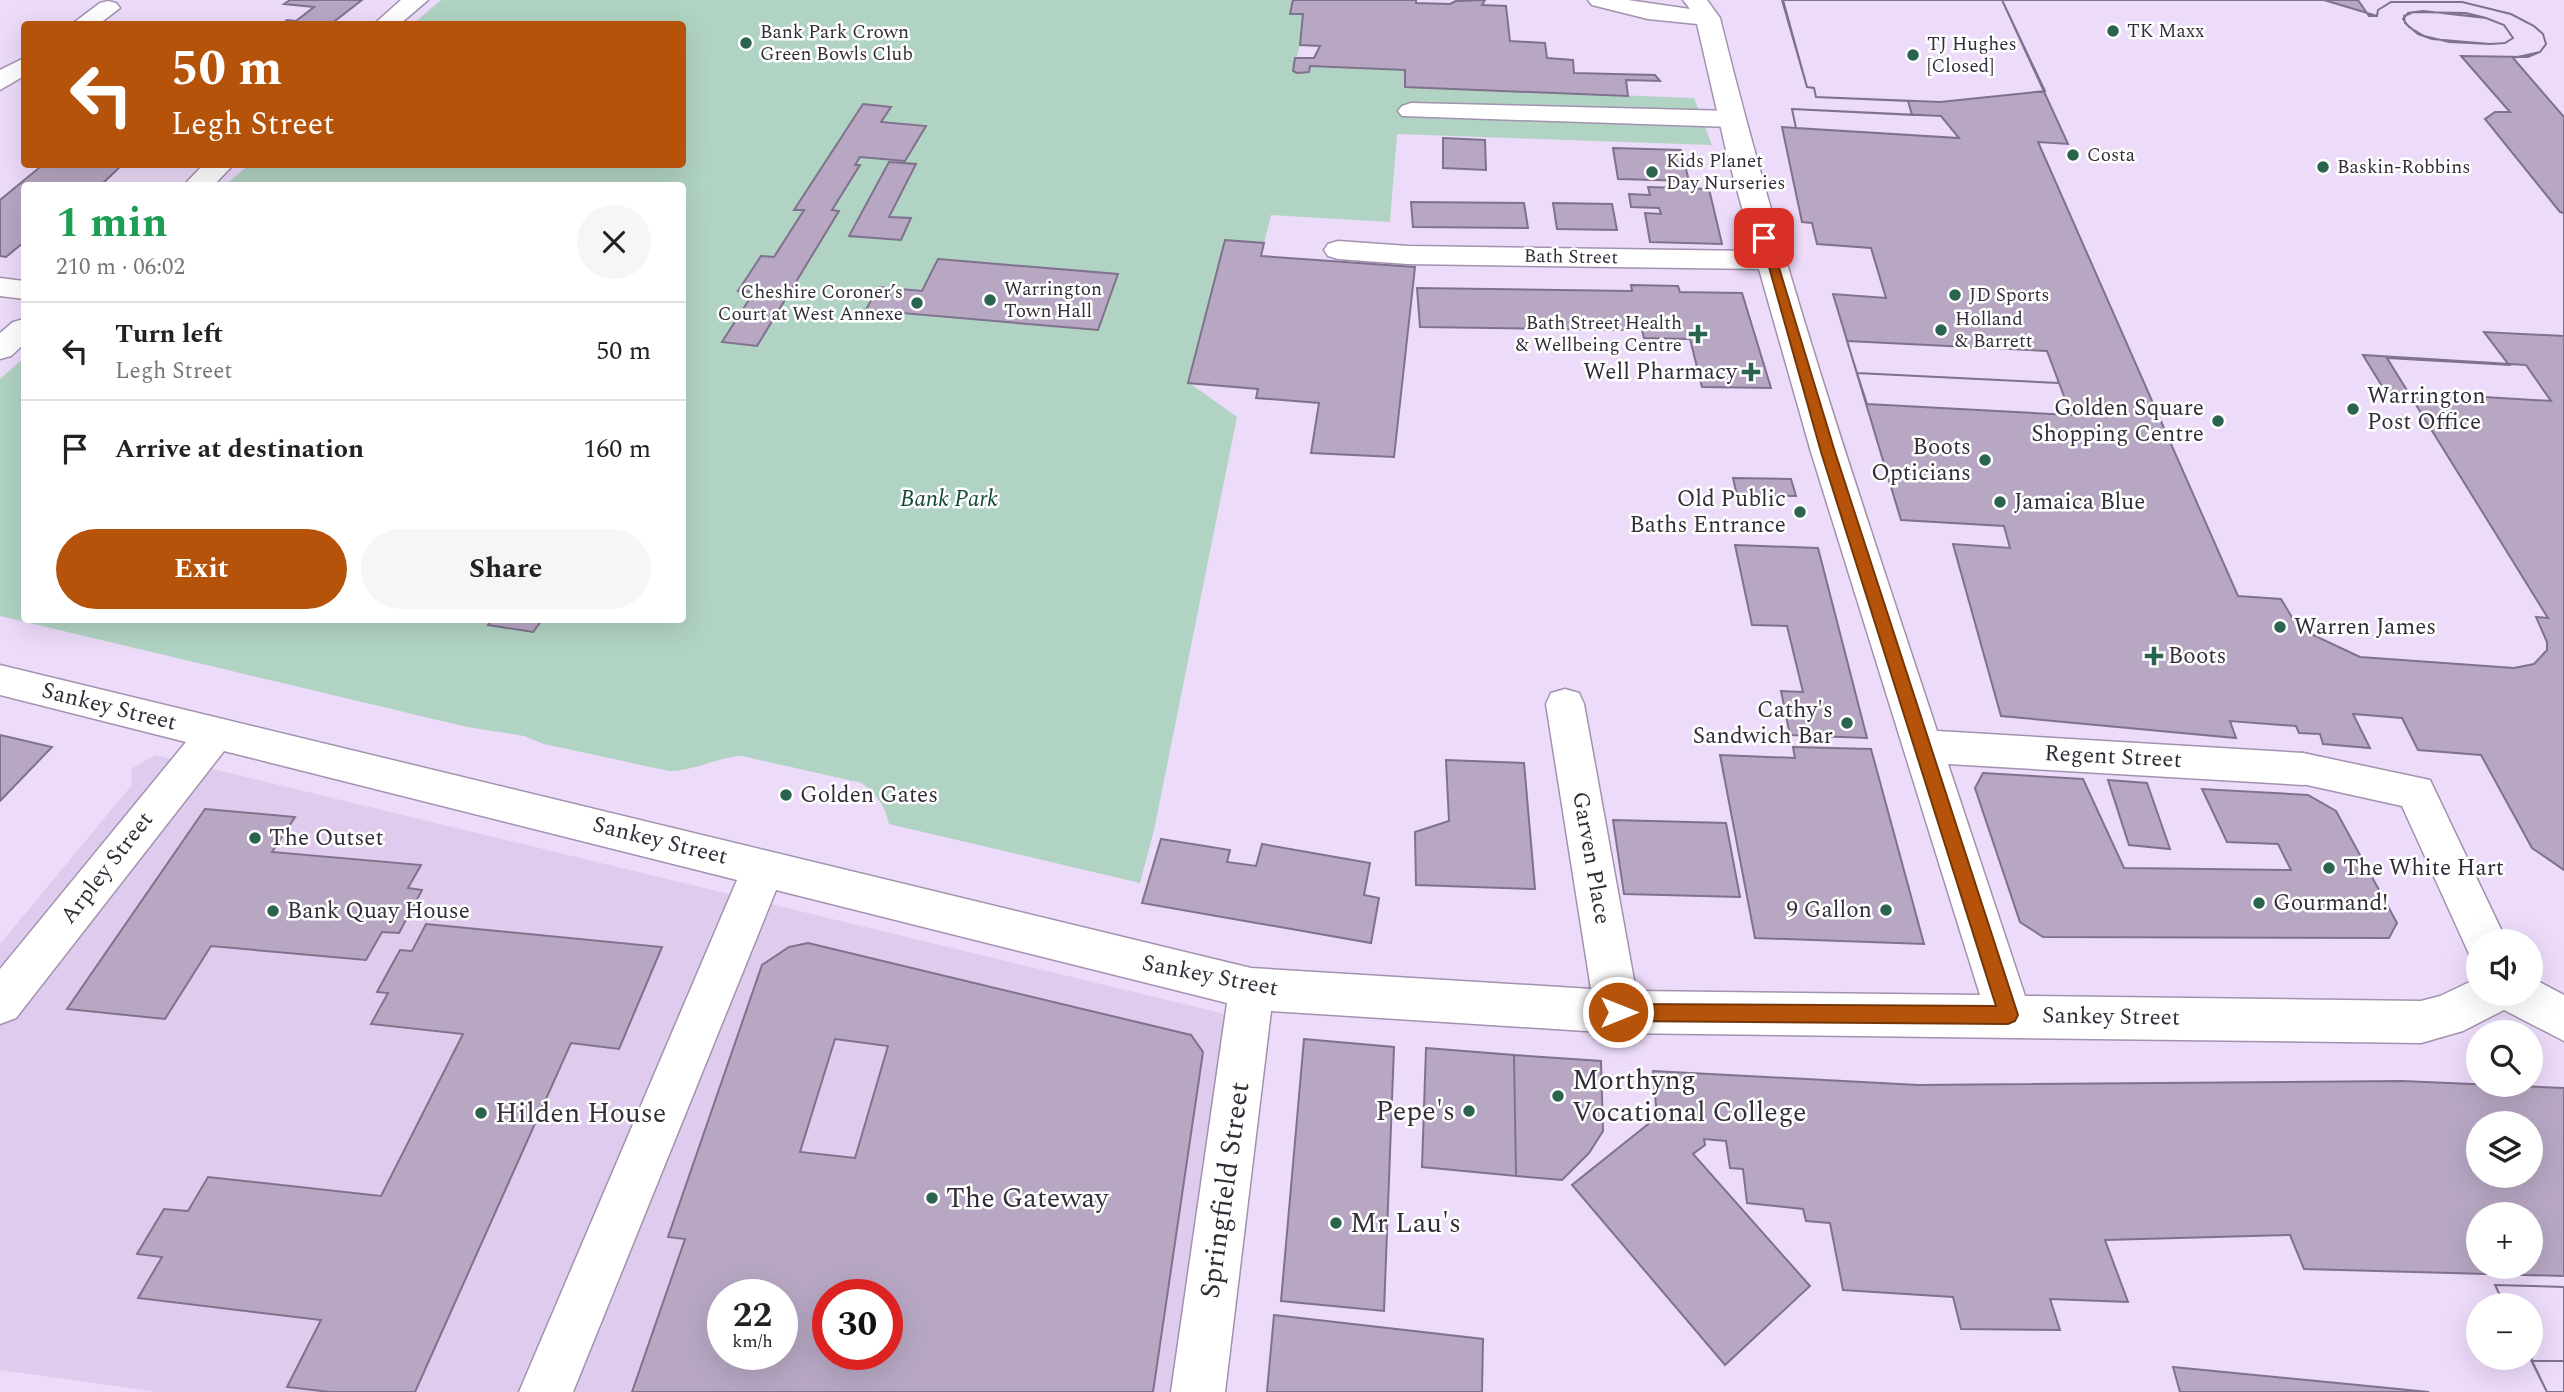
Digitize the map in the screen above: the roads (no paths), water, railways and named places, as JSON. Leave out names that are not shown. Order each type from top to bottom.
[{"type":"street","points":[[390,21],[416,0]]},
{"type":"street","points":[[1600,0],[1648,12],[1705,6],[1732,120],[1770,260],[2008,1015]]},
{"type":"street","points":[[88,21],[108,8]]},
{"type":"street","points":[[0,62],[21,65]]},
{"type":"street","points":[[0,82],[21,67]]},
{"type":"street","points":[[1411,111],[1732,120]]},
{"type":"street","points":[[201,182],[216,168]]},
{"type":"street","name":"Bath Street","points":[[1338,250],[1372,245],[1770,260]]},
{"type":"street","points":[[0,287],[21,290]]},
{"type":"street","points":[[0,349],[21,331]]},
{"type":"street","name":"Sankey Street","points":[[0,680],[764,867],[1076,948],[1251,989],[1618,1012],[2421,1022],[2447,1016],[2467,1006]]},
{"type":"street","name":"Garven Place","points":[[1565,704],[1618,1012]]},
{"type":"street","name":"Arpley Street","points":[[0,1003],[215,733]]},
{"type":"street","name":"Regent Street","points":[[1923,746],[2303,769],[2416,793],[2479,929]]},
{"type":"street","points":[[546,1392],[764,867]]},
{"type":"street","name":"Springfield Street","points":[[1198,1392],[1251,989]]},
{"type":"street","points":[[2543,1006],[2564,1020]]},
{"type":"place","name":"TK Maxx","points":[[2113,31]]},
{"type":"place","name":"Bank Park Crown Green Bowls Club","points":[[746,43]]},
{"type":"place","name":"TJ Hughes [Closed]","points":[[1913,55]]},
{"type":"place","name":"Costa","points":[[2073,155]]},
{"type":"place","name":"Baskin-Robbins","points":[[2323,167]]},
{"type":"place","name":"Kids Planet Day Nurseries","points":[[1652,172]]},
{"type":"place","name":"JD Sports","points":[[1955,295]]},
{"type":"place","name":"Warrington Town Hall","points":[[990,300]]},
{"type":"place","name":"Cheshire Coroner’s Court at West Annexe","points":[[917,303]]},
{"type":"place","name":"Holland & Barrett","points":[[1941,330]]},
{"type":"place","name":"Bath Street Health & Wellbeing Centre","points":[[1698,334]]},
{"type":"place","name":"Well Pharmacy","points":[[1751,372]]},
{"type":"place","name":"Warrington Post Office","points":[[2353,409]]},
{"type":"place","name":"Golden Square Shopping Centre","points":[[2218,421]]},
{"type":"place","name":"Boots Opticians","points":[[1985,460]]},
{"type":"place","name":"Jamaica Blue","points":[[2000,502]]},
{"type":"place","name":"Old Public Baths Entrance","points":[[1800,512]]},
{"type":"place","name":"Warren James","points":[[2280,627]]},
{"type":"place","name":"Boots","points":[[2154,656]]},
{"type":"place","name":"Cathy's Sandwich Bar","points":[[1847,723]]},
{"type":"place","name":"Golden Gates","points":[[786,795]]},
{"type":"place","name":"The Outset","points":[[255,838]]},
{"type":"place","name":"The White Hart","points":[[2329,868]]},
{"type":"place","name":"Gourmand!","points":[[2259,903]]},
{"type":"place","name":"9 Gallon","points":[[1886,910]]},
{"type":"place","name":"Bank Quay House","points":[[273,911]]},
{"type":"place","name":"Morthyng Vocational College","points":[[1558,1096]]},
{"type":"place","name":"Pepe's","points":[[1469,1111]]},
{"type":"place","name":"Hilden House","points":[[481,1113]]},
{"type":"place","name":"The Gateway","points":[[932,1198]]},
{"type":"place","name":"Mr Lau's","points":[[1336,1223]]},
{"type":"park label","name":"Bank Park","points":[[949,499]]}]
